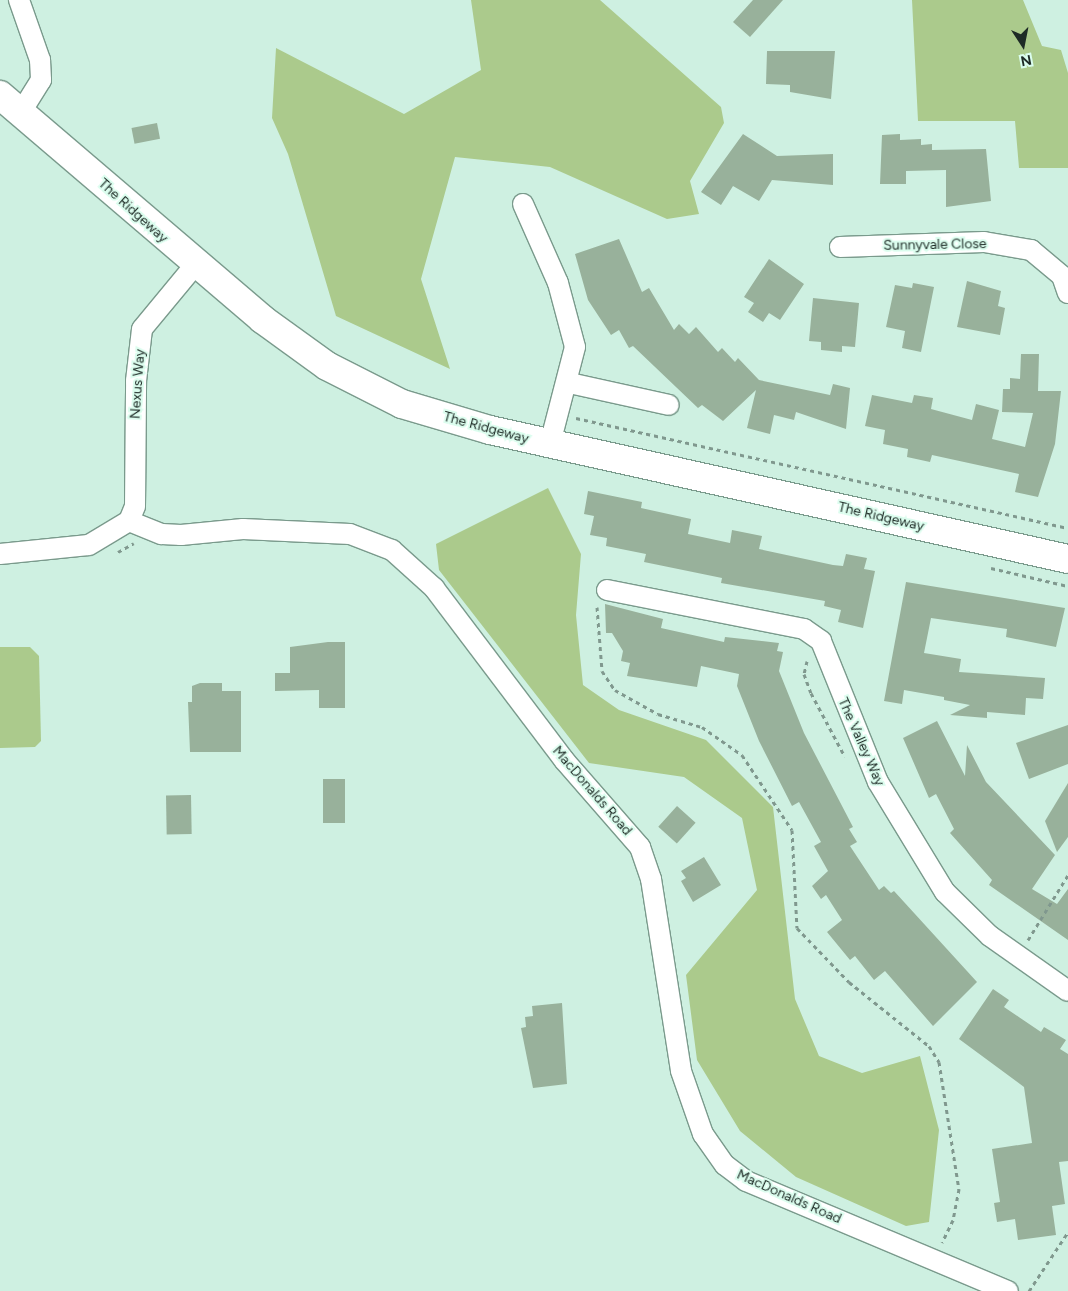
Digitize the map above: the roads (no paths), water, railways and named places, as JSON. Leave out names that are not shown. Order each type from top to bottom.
[{"type":"street","points":[[19,0],[40,60],[41,80],[21,112]]},
{"type":"street","name":"The Ridgeway","points":[[0,95],[195,266],[326,366],[402,404],[490,430],[550,444],[1068,559]]},
{"type":"street","points":[[523,204],[566,310],[575,347],[569,383],[550,444]]},
{"type":"street","name":"Sunnyvale Close","points":[[840,248],[984,242],[1031,250],[1062,276],[1068,293]]},
{"type":"street","name":"Nexus Way","points":[[129,521],[135,506],[136,381],[142,329],[195,266]]},
{"type":"street","points":[[569,383],[669,405]]},
{"type":"street","points":[[0,554],[89,545],[129,521]]},
{"type":"street","name":"MacDonalds Road","points":[[129,521],[162,534],[181,535],[244,529],[350,534],[392,550],[434,588],[564,760],[640,847],[652,888],[675,1048],[695,1112],[713,1150],[746,1181],[1008,1291]]},
{"type":"street","name":"The Valley Way","points":[[607,590],[804,629],[821,641],[878,782],[945,892],[1017,957],[1068,991]]}]
